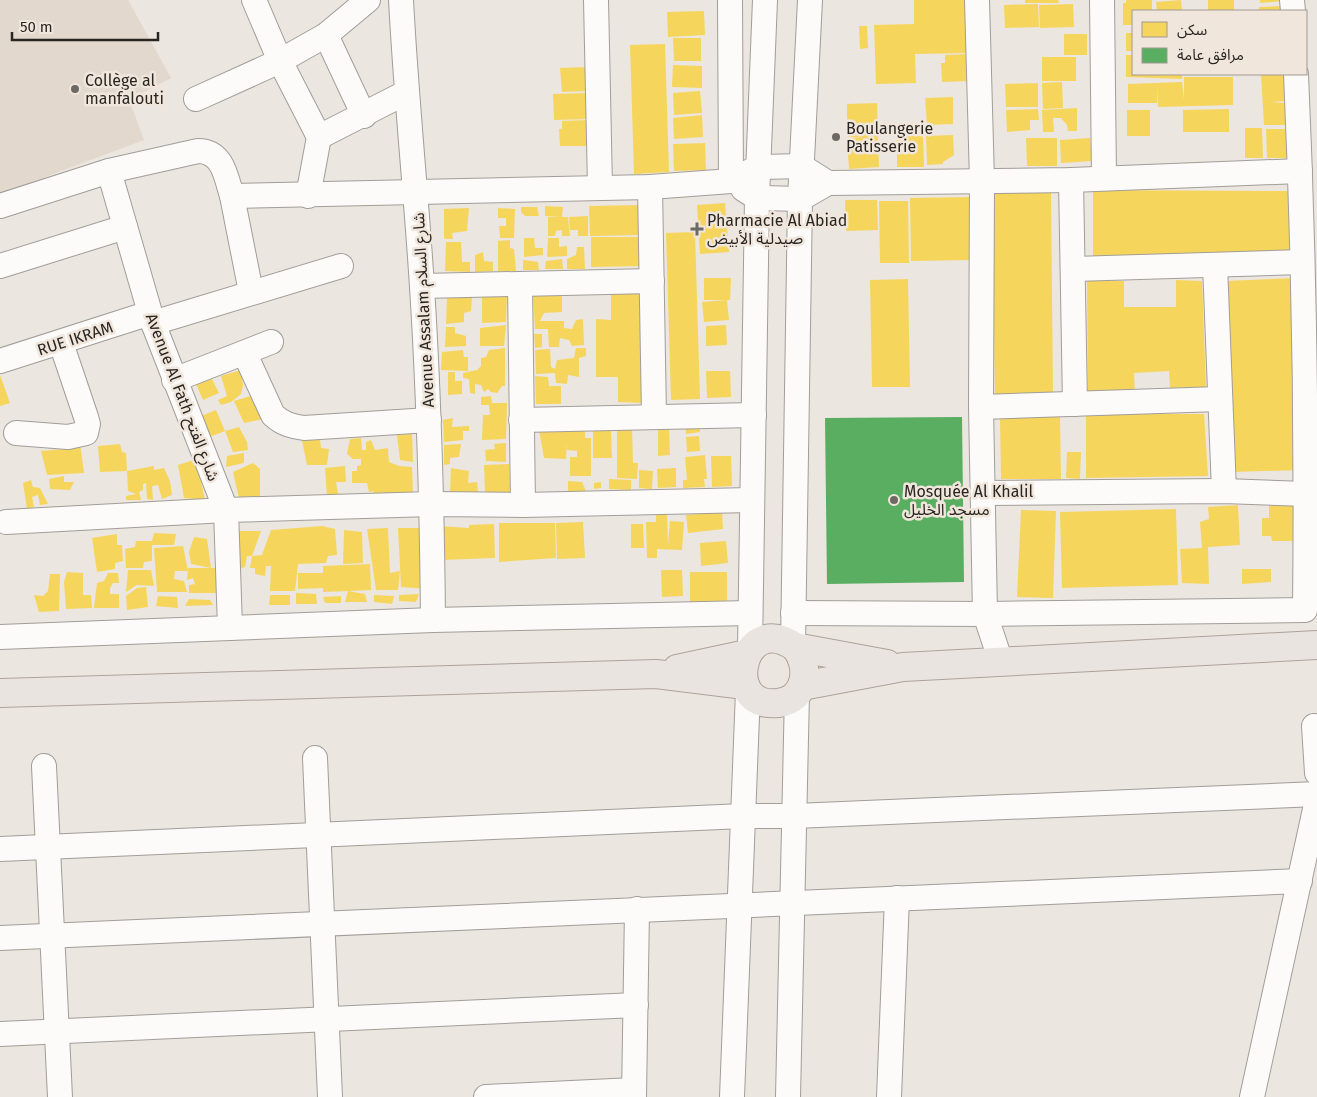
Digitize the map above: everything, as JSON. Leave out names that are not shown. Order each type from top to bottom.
[{"type":"main road","points":[[747,688],[742,674],[743,663],[749,652],[759,643],[771,639],[783,640],[794,646],[903,667]]},
{"type":"main road","points":[[794,646],[805,665],[800,690]]},
{"type":"main road","points":[[0,693],[656,674],[747,688],[766,703],[778,703],[788,700],[800,690],[903,667],[1312,646]]},
{"type":"main road","points":[[656,674],[749,652]]},
{"type":"street","points":[[254,0],[280,61],[319,136],[308,196]]},
{"type":"street","points":[[196,99],[280,61],[326,35],[368,0]]},
{"type":"street","name":"Avenue Assalam شارع السلام","points":[[401,0],[406,93],[416,192],[429,420],[433,620]]},
{"type":"street","points":[[596,0],[600,187]]},
{"type":"street","points":[[730,0],[731,181]]},
{"type":"street","points":[[749,652],[757,198],[765,0]]},
{"type":"street","points":[[794,646],[800,199],[810,0]]},
{"type":"street","points":[[977,0],[982,181],[981,407],[984,614],[1001,662]]},
{"type":"street","points":[[1102,0],[1104,178]]},
{"type":"street","points":[[326,35],[364,116]]},
{"type":"street","points":[[1296,75],[1300,171],[1306,494],[1305,610],[1312,646]]},
{"type":"street","points":[[319,136],[364,116],[406,93]]},
{"type":"street","points":[[0,206],[109,171],[190,153],[208,152],[216,157],[224,167],[232,196],[251,292]]},
{"type":"street","points":[[232,196],[308,196],[650,187],[731,181],[758,167],[801,166],[828,183]]},
{"type":"street","name":"Avenue Al Fath شارع الفتح","points":[[109,171],[151,318],[226,510],[230,628]]},
{"type":"street","points":[[731,181],[757,198],[800,199],[828,183],[1071,180],[1300,171]]},
{"type":"street","points":[[1071,180],[1075,404]]},
{"type":"street","points":[[650,187],[654,416]]},
{"type":"street","points":[[0,266],[125,226]]},
{"type":"street","points":[[1074,269],[1302,262]]},
{"type":"street","points":[[1215,265],[1224,491]]},
{"type":"street","name":"RUE IKRAM","points":[[0,361],[341,266]]},
{"type":"street","points":[[422,286],[652,281]]},
{"type":"street","points":[[520,285],[523,505]]},
{"type":"street","points":[[174,380],[271,342]]},
{"type":"street","points":[[16,433],[68,437],[86,433],[88,424],[61,343]]},
{"type":"street","points":[[244,354],[273,415],[289,425],[304,428],[429,420]]},
{"type":"street","points":[[981,407],[1220,399]]},
{"type":"street","points":[[521,420],[754,415]]},
{"type":"street","points":[[983,493],[1224,491],[1306,494]]},
{"type":"street","points":[[6,522],[226,510],[432,504],[523,505],[752,500]]},
{"type":"street","points":[[793,613],[984,614],[1305,610]]},
{"type":"street","points":[[0,637],[433,620],[750,613]]},
{"type":"street","points":[[732,1097],[747,688]]},
{"type":"street","points":[[788,1097],[800,690]]},
{"type":"street","points":[[1314,726],[1317,773]]},
{"type":"street","points":[[315,758],[330,1097]]},
{"type":"street","points":[[44,766],[60,1097]]},
{"type":"street","points":[[0,849],[743,816],[795,816],[1317,794]]},
{"type":"street","points":[[1252,1097],[1317,800]]},
{"type":"street","points":[[0,938],[1300,881]]},
{"type":"street","points":[[889,1097],[897,898]]},
{"type":"street","points":[[486,1097],[634,1093],[637,909]]},
{"type":"street","points":[[0,1034],[636,1005]]},
{"type":"shaded area","name":"Collège al manfalouti","points":[[0,0],[128,0],[171,78],[129,100],[144,140],[0,194]]},
{"type":"building: سكن","points":[[914,0],[967,0],[968,53],[915,54],[916,83],[876,84],[874,25],[914,24]]},
{"type":"building: سكن","points":[[1025,0],[1058,0],[1059,3],[1025,3]]},
{"type":"building: سكن","points":[[1126,0],[1152,0],[1152,10],[1132,10],[1132,25],[1123,25],[1123,3],[1126,3]]},
{"type":"building: سكن","points":[[1181,0],[1182,10],[1157,10],[1156,2]]},
{"type":"building: سكن","points":[[1208,0],[1234,0],[1234,10],[1208,10]]},
{"type":"building: سكن","points":[[1260,0],[1284,0],[1284,1],[1260,3]]},
{"type":"building: سكن","points":[[1038,4],[1039,27],[1005,28],[1004,5]]},
{"type":"building: سكن","points":[[1073,4],[1074,27],[1040,28],[1039,5]]},
{"type":"building: سكن","points":[[1282,6],[1282,10],[1259,10],[1259,7]]},
{"type":"building: سكن","points":[[704,11],[705,35],[668,37],[667,12]]},
{"type":"building: سكن","points":[[859,26],[867,26],[868,48],[860,49]]},
{"type":"building: سكن","points":[[1126,33],[1132,33],[1132,51],[1126,51]]},
{"type":"building: سكن","points":[[1064,34],[1087,34],[1087,55],[1064,55]]},
{"type":"building: سكن","points":[[673,38],[701,38],[701,61],[674,61]]},
{"type":"building: سكن","points":[[665,44],[669,172],[634,174],[630,45]]},
{"type":"building: سكن","points":[[968,54],[969,81],[942,82],[941,63],[945,63],[945,55]]},
{"type":"building: سكن","points":[[1126,55],[1132,55],[1132,75],[1182,75],[1182,79],[1126,77]]},
{"type":"building: سكن","points":[[1042,57],[1076,57],[1076,81],[1042,81]]},
{"type":"building: سكن","points":[[673,65],[702,66],[702,88],[672,87]]},
{"type":"building: سكن","points":[[587,67],[588,91],[562,92],[560,68]]},
{"type":"building: سكن","points":[[1261,75],[1285,75],[1287,101],[1271,102],[1285,103],[1285,125],[1264,125]]},
{"type":"building: سكن","points":[[1184,77],[1233,77],[1233,105],[1158,107],[1157,86],[1157,103],[1128,103],[1128,84],[1182,82],[1184,100]]},
{"type":"building: سكن","points":[[1062,82],[1063,108],[1043,109],[1042,83]]},
{"type":"building: سكن","points":[[1038,83],[1038,107],[1006,107],[1005,84]]},
{"type":"building: سكن","points":[[700,91],[702,113],[674,115],[673,93]]},
{"type":"building: سكن","points":[[588,93],[589,119],[554,120],[553,94]]},
{"type":"building: سكن","points":[[953,97],[953,124],[927,125],[925,98]]},
{"type":"building: سكن","points":[[877,103],[879,167],[849,169],[847,138],[866,137],[847,137],[847,104]]},
{"type":"building: سكن","points":[[1077,108],[1077,131],[1068,131],[1067,125],[1061,118],[1053,118],[1054,132],[1043,132],[1042,110]]},
{"type":"building: سكن","points":[[1038,109],[1039,120],[1030,120],[1030,130],[1007,132],[1006,110]]},
{"type":"building: سكن","points":[[1229,109],[1229,132],[1183,132],[1183,110]]},
{"type":"building: سكن","points":[[1127,110],[1150,110],[1150,136],[1127,136]]},
{"type":"building: سكن","points":[[702,115],[703,137],[674,139],[673,118]]},
{"type":"building: سكن","points":[[589,120],[589,146],[560,146],[559,129],[562,129],[562,121]]},
{"type":"building: سكن","points":[[1245,128],[1262,128],[1263,158],[1245,158]]},
{"type":"building: سكن","points":[[1266,129],[1293,129],[1294,158],[1267,158]]},
{"type":"building: سكن","points":[[953,135],[954,155],[943,162],[943,164],[927,165],[926,136]]},
{"type":"building: سكن","points":[[897,136],[923,136],[924,167],[897,167]]},
{"type":"building: سكن","points":[[1026,138],[1057,138],[1057,166],[1027,166]]},
{"type":"building: سكن","points":[[1090,138],[1092,161],[1061,163],[1060,140]]},
{"type":"building: سكن","points":[[705,143],[706,170],[674,171],[673,144]]},
{"type":"building: سكن","points":[[1093,190],[1289,191],[1289,257],[1093,256]]},
{"type":"building: سكن","points":[[992,193],[1051,193],[1053,393],[995,394]]},
{"type":"building: سكن","points":[[970,197],[971,260],[911,261],[910,198]]},
{"type":"building: سكن","points":[[845,200],[877,200],[878,230],[846,231]]},
{"type":"building: سكن","points":[[879,201],[908,201],[909,263],[880,263]]},
{"type":"building: سكن","points":[[725,203],[729,252],[700,254],[697,205]]},
{"type":"building: سكن","points":[[643,205],[643,235],[590,236],[589,206]]},
{"type":"building: سكن","points":[[545,206],[563,207],[562,217],[568,217],[570,236],[562,236],[562,230],[556,231],[555,236],[548,236],[548,217],[560,217],[545,216]]},
{"type":"building: سكن","points":[[521,207],[537,207],[539,216],[525,216],[521,212]]},
{"type":"building: سكن","points":[[469,208],[467,231],[452,233],[453,239],[444,238],[444,209]]},
{"type":"building: سكن","points":[[498,208],[515,209],[514,238],[500,238],[499,226],[506,226],[506,218],[498,218]]},
{"type":"building: سكن","points":[[588,216],[588,236],[578,236],[578,230],[570,230],[569,217]]},
{"type":"building: سكن","points":[[695,232],[700,399],[671,400],[666,233]]},
{"type":"building: سكن","points":[[591,237],[644,237],[644,266],[591,267]]},
{"type":"building: سكن","points":[[524,238],[534,238],[535,248],[543,248],[543,255],[524,257]]},
{"type":"building: سكن","points":[[548,238],[559,238],[559,247],[567,246],[567,256],[547,257]]},
{"type":"building: سكن","points":[[510,240],[510,248],[514,249],[516,271],[498,271],[498,241]]},
{"type":"building: سكن","points":[[446,242],[461,242],[462,262],[470,262],[470,272],[445,271]]},
{"type":"building: سكن","points":[[577,247],[584,247],[585,269],[567,269],[567,259],[576,255]]},
{"type":"building: سكن","points":[[483,252],[484,261],[493,262],[493,271],[475,272],[475,255]]},
{"type":"building: سكن","points":[[562,259],[563,269],[545,269],[546,261]]},
{"type":"building: سكن","points":[[523,260],[538,262],[539,270],[523,270]]},
{"type":"building: سكن","points":[[704,278],[731,278],[730,300],[704,300]]},
{"type":"building: سكن","points":[[1296,278],[1302,470],[1233,472],[1226,281]]},
{"type":"building: سكن","points":[[908,279],[910,387],[872,387],[870,280]]},
{"type":"building: سكن","points":[[1176,280],[1202,281],[1206,387],[1170,388],[1169,371],[1134,373],[1135,397],[1088,397],[1087,281],[1124,281],[1124,307],[1176,307]]},
{"type":"building: سكن","points":[[611,288],[643,288],[643,403],[618,402],[618,377],[596,377],[596,319],[611,320]]},
{"type":"building: سكن","points":[[533,294],[562,295],[562,312],[544,313],[540,321],[564,321],[564,328],[572,329],[576,320],[583,319],[584,345],[572,346],[569,340],[560,338],[559,347],[549,347],[548,329],[535,329]]},
{"type":"building: سكن","points":[[507,295],[506,322],[482,323],[482,296]]},
{"type":"building: سكن","points":[[447,297],[472,297],[471,311],[464,313],[464,322],[446,324]]},
{"type":"building: سكن","points":[[727,300],[729,320],[704,322],[702,302]]},
{"type":"building: سكن","points":[[506,325],[504,346],[480,346],[480,328]]},
{"type":"building: سكن","points":[[726,325],[727,345],[706,346],[706,326]]},
{"type":"building: سكن","points":[[446,327],[455,327],[455,333],[466,336],[466,346],[445,347]]},
{"type":"building: سكن","points":[[534,334],[542,334],[542,347],[535,348]]},
{"type":"building: سكن","points":[[505,348],[505,386],[502,386],[497,393],[491,392],[488,389],[484,392],[481,385],[475,384],[475,394],[470,393],[469,379],[463,378],[463,373],[477,370],[481,366],[481,358],[486,357],[489,350]]},
{"type":"building: سكن","points":[[576,348],[586,348],[586,356],[579,358],[579,377],[568,375],[567,384],[556,383],[555,373],[536,374],[535,350],[550,349],[551,367],[555,369],[557,360],[574,358]]},
{"type":"building: سكن","points":[[463,350],[464,357],[468,357],[468,371],[441,370],[442,352]]},
{"type":"building: سكن","points":[[241,370],[243,385],[241,394],[231,402],[221,405],[218,400],[227,396],[221,376]]},
{"type":"building: سكن","points":[[706,371],[730,371],[731,397],[707,398]]},
{"type":"building: سكن","points":[[448,372],[455,372],[455,381],[462,381],[462,394],[448,395]]},
{"type":"building: سكن","points":[[0,375],[10,403],[0,406]]},
{"type":"building: سكن","points":[[535,376],[548,377],[549,386],[561,386],[561,404],[536,404]]},
{"type":"building: سكن","points":[[212,379],[219,393],[203,400],[196,384]]},
{"type":"building: سكن","points":[[254,395],[263,419],[244,423],[234,401]]},
{"type":"building: سكن","points":[[491,396],[492,403],[507,403],[506,439],[482,440],[483,415],[490,415],[489,405],[481,405],[481,397]]},
{"type":"building: سكن","points":[[216,410],[225,431],[202,440],[194,419]]},
{"type":"building: سكن","points":[[1086,414],[1204,414],[1208,476],[1086,478]]},
{"type":"building: سكن","points":[[1060,416],[1061,479],[1001,479],[1000,417]]},
{"type":"building: سكن","points":[[453,418],[452,427],[469,426],[469,431],[463,431],[463,440],[444,442],[443,420]]},
{"type":"building: سكن","points":[[700,423],[700,432],[686,434],[685,424]]},
{"type":"building: سكن","points":[[617,426],[632,426],[633,463],[638,463],[637,479],[617,478]]},
{"type":"building: سكن","points":[[239,427],[247,442],[248,450],[233,452],[225,431]]},
{"type":"building: سكن","points":[[585,427],[585,438],[591,438],[591,476],[570,476],[570,457],[577,457],[577,451],[567,450],[567,442],[566,459],[544,458],[539,430],[567,432],[566,428]]},
{"type":"building: سكن","points":[[658,428],[669,428],[670,455],[658,456]]},
{"type":"building: سكن","points":[[593,430],[611,430],[612,458],[593,458]]},
{"type":"building: سكن","points":[[412,434],[413,462],[400,460],[397,435]]},
{"type":"building: سكن","points":[[699,436],[700,451],[687,452],[686,437]]},
{"type":"building: سكن","points":[[361,438],[362,450],[366,450],[366,442],[371,440],[375,450],[388,448],[389,462],[399,466],[412,467],[413,494],[372,495],[374,491],[369,492],[367,483],[352,483],[352,471],[357,471],[357,466],[361,465],[361,459],[353,459],[347,454],[350,439]]},
{"type":"building: سكن","points":[[320,439],[321,448],[329,449],[327,465],[307,465],[302,441]]},
{"type":"building: سكن","points":[[80,443],[84,473],[47,475],[41,451],[65,449]]},
{"type":"building: سكن","points":[[506,443],[506,462],[486,461],[485,450],[495,449],[494,444]]},
{"type":"building: سكن","points":[[120,444],[122,452],[126,453],[127,471],[100,472],[98,446]]},
{"type":"building: سكن","points":[[461,444],[459,457],[450,458],[450,464],[444,465],[444,445]]},
{"type":"building: سكن","points":[[1067,452],[1081,452],[1080,479],[1066,478]]},
{"type":"building: سكن","points":[[244,453],[244,463],[226,467],[227,456]]},
{"type":"building: سكن","points":[[705,455],[707,479],[704,479],[705,487],[683,488],[683,480],[687,480],[685,457]]},
{"type":"building: سكن","points":[[711,456],[731,456],[732,486],[712,487]]},
{"type":"building: سكن","points":[[200,458],[198,468],[205,500],[184,498],[178,465]]},
{"type":"building: سكن","points":[[253,463],[260,469],[260,497],[239,498],[233,472]]},
{"type":"building: سكن","points":[[509,464],[510,492],[485,492],[484,465]]},
{"type":"building: سكن","points":[[154,466],[154,470],[164,468],[170,481],[172,495],[162,499],[158,485],[152,486],[153,500],[147,499],[146,483],[143,484],[143,490],[139,492],[141,500],[126,500],[126,496],[136,494],[128,491],[127,471]]},
{"type":"building: سكن","points":[[345,466],[346,482],[336,482],[338,494],[327,496],[325,468]]},
{"type":"building: سكن","points":[[451,468],[469,471],[468,483],[477,482],[478,492],[450,493]]},
{"type":"building: سكن","points":[[676,468],[676,487],[658,488],[657,469]]},
{"type":"building: سكن","points":[[639,470],[653,471],[652,489],[639,488]]},
{"type":"building: سكن","points":[[64,476],[64,482],[74,482],[70,490],[50,489],[49,479]]},
{"type":"building: سكن","points":[[609,479],[631,480],[631,490],[609,489]]},
{"type":"building: سكن","points":[[31,480],[33,487],[40,488],[48,504],[40,505],[38,495],[32,497],[34,507],[27,509],[23,483]]},
{"type":"building: سكن","points":[[568,481],[582,482],[586,491],[568,491]]},
{"type":"building: سكن","points":[[601,482],[601,488],[594,489],[594,483]]},
{"type":"building: سكن","points":[[1269,504],[1301,504],[1301,541],[1272,541],[1271,536],[1262,536],[1262,518],[1269,518]]},
{"type":"building: سكن","points":[[1238,505],[1240,545],[1208,547],[1209,584],[1182,583],[1180,549],[1202,548],[1200,522],[1209,519],[1208,507]]},
{"type":"building: سكن","points":[[1176,509],[1178,585],[1062,588],[1060,512]]},
{"type":"building: سكن","points":[[1021,510],[1056,511],[1053,598],[1017,597]]},
{"type":"building: سكن","points":[[667,512],[668,545],[670,521],[684,522],[682,550],[657,549],[657,558],[647,558],[646,522],[656,522],[656,513]]},
{"type":"building: سكن","points":[[722,512],[723,529],[688,533],[686,515]]},
{"type":"building: سكن","points":[[583,522],[585,558],[557,559],[556,523]]},
{"type":"building: سكن","points":[[499,523],[555,523],[556,558],[499,562]]},
{"type":"building: سكن","points":[[494,524],[495,558],[441,560],[440,526],[469,528],[469,525]]},
{"type":"building: سكن","points":[[631,524],[643,524],[644,548],[631,548]]},
{"type":"building: سكن","points":[[322,526],[335,529],[337,555],[328,556],[326,563],[298,564],[295,591],[270,591],[271,566],[266,566],[265,576],[255,574],[255,568],[250,568],[252,556],[262,555],[271,530]]},
{"type":"building: سكن","points":[[388,528],[390,573],[400,571],[398,590],[376,590],[367,529]]},
{"type":"building: سكن","points":[[398,528],[419,528],[428,589],[401,587]]},
{"type":"building: سكن","points":[[344,530],[362,532],[363,563],[343,564]]},
{"type":"building: سكن","points":[[238,531],[261,531],[252,556],[247,556],[245,567],[237,569]]},
{"type":"building: سكن","points":[[154,533],[176,534],[174,545],[152,545],[152,561],[144,562],[143,568],[126,568],[125,549],[135,547],[136,541],[152,541]]},
{"type":"building: سكن","points":[[117,534],[117,545],[122,545],[123,561],[115,563],[115,569],[97,572],[92,538]]},
{"type":"building: سكن","points":[[194,537],[207,539],[211,568],[191,564],[189,552]]},
{"type":"building: سكن","points":[[726,541],[728,563],[701,566],[700,543]]},
{"type":"building: سكن","points":[[183,546],[188,571],[175,571],[174,579],[184,581],[187,592],[157,592],[154,548]]},
{"type":"building: سكن","points":[[370,564],[371,590],[323,592],[323,588],[298,589],[298,573],[323,573],[323,566]]},
{"type":"building: سكن","points":[[188,568],[220,568],[220,593],[189,593],[189,585],[195,584],[193,578],[187,580]]},
{"type":"building: سكن","points":[[1242,569],[1271,569],[1271,582],[1242,584]]},
{"type":"building: سكن","points":[[128,570],[151,570],[154,586],[137,585],[126,592]]},
{"type":"building: سكن","points":[[661,570],[682,570],[683,596],[662,597]]},
{"type":"building: سكن","points":[[67,572],[83,573],[83,595],[91,595],[92,608],[66,609],[64,582]]},
{"type":"building: سكن","points":[[690,572],[727,572],[727,604],[690,604]]},
{"type":"building: سكن","points":[[108,573],[118,573],[119,583],[113,583],[110,588],[110,594],[119,594],[119,608],[94,608],[97,583],[104,581]]},
{"type":"building: سكن","points":[[50,574],[60,574],[59,611],[39,612],[34,595],[43,596],[48,591]]},
{"type":"building: سكن","points":[[146,587],[148,607],[127,610],[126,596],[137,588]]},
{"type":"building: سكن","points":[[348,591],[365,594],[367,602],[345,602]]},
{"type":"building: سكن","points":[[296,593],[316,594],[317,604],[296,604]]},
{"type":"building: سكن","points":[[419,594],[416,602],[399,601],[399,595]]},
{"type":"building: سكن","points":[[270,595],[290,595],[290,605],[269,605]]},
{"type":"building: سكن","points":[[374,595],[394,596],[392,604],[374,602]]},
{"type":"building: سكن","points":[[158,596],[177,597],[178,608],[156,606]]},
{"type":"building: سكن","points":[[341,596],[341,603],[325,603],[323,597]]},
{"type":"building: سكن","points":[[189,599],[210,600],[213,605],[185,606]]},
{"type":"building: مرافق عامة","name":"Mosquée Al Khalil مسجد الخليل","points":[[962,417],[964,582],[827,584],[825,418]]},
{"type":"place","name":"Collège al manfalouti","points":[[75,89]]},
{"type":"place","name":"Boulangerie Patisserie","points":[[836,137]]},
{"type":"place","name":"Pharmacie Al Abiad صيدلية الأبيض","points":[[697,229]]},
{"type":"place","name":"Mosquée Al Khalil مسجد الخليل","points":[[894,500]]}]
